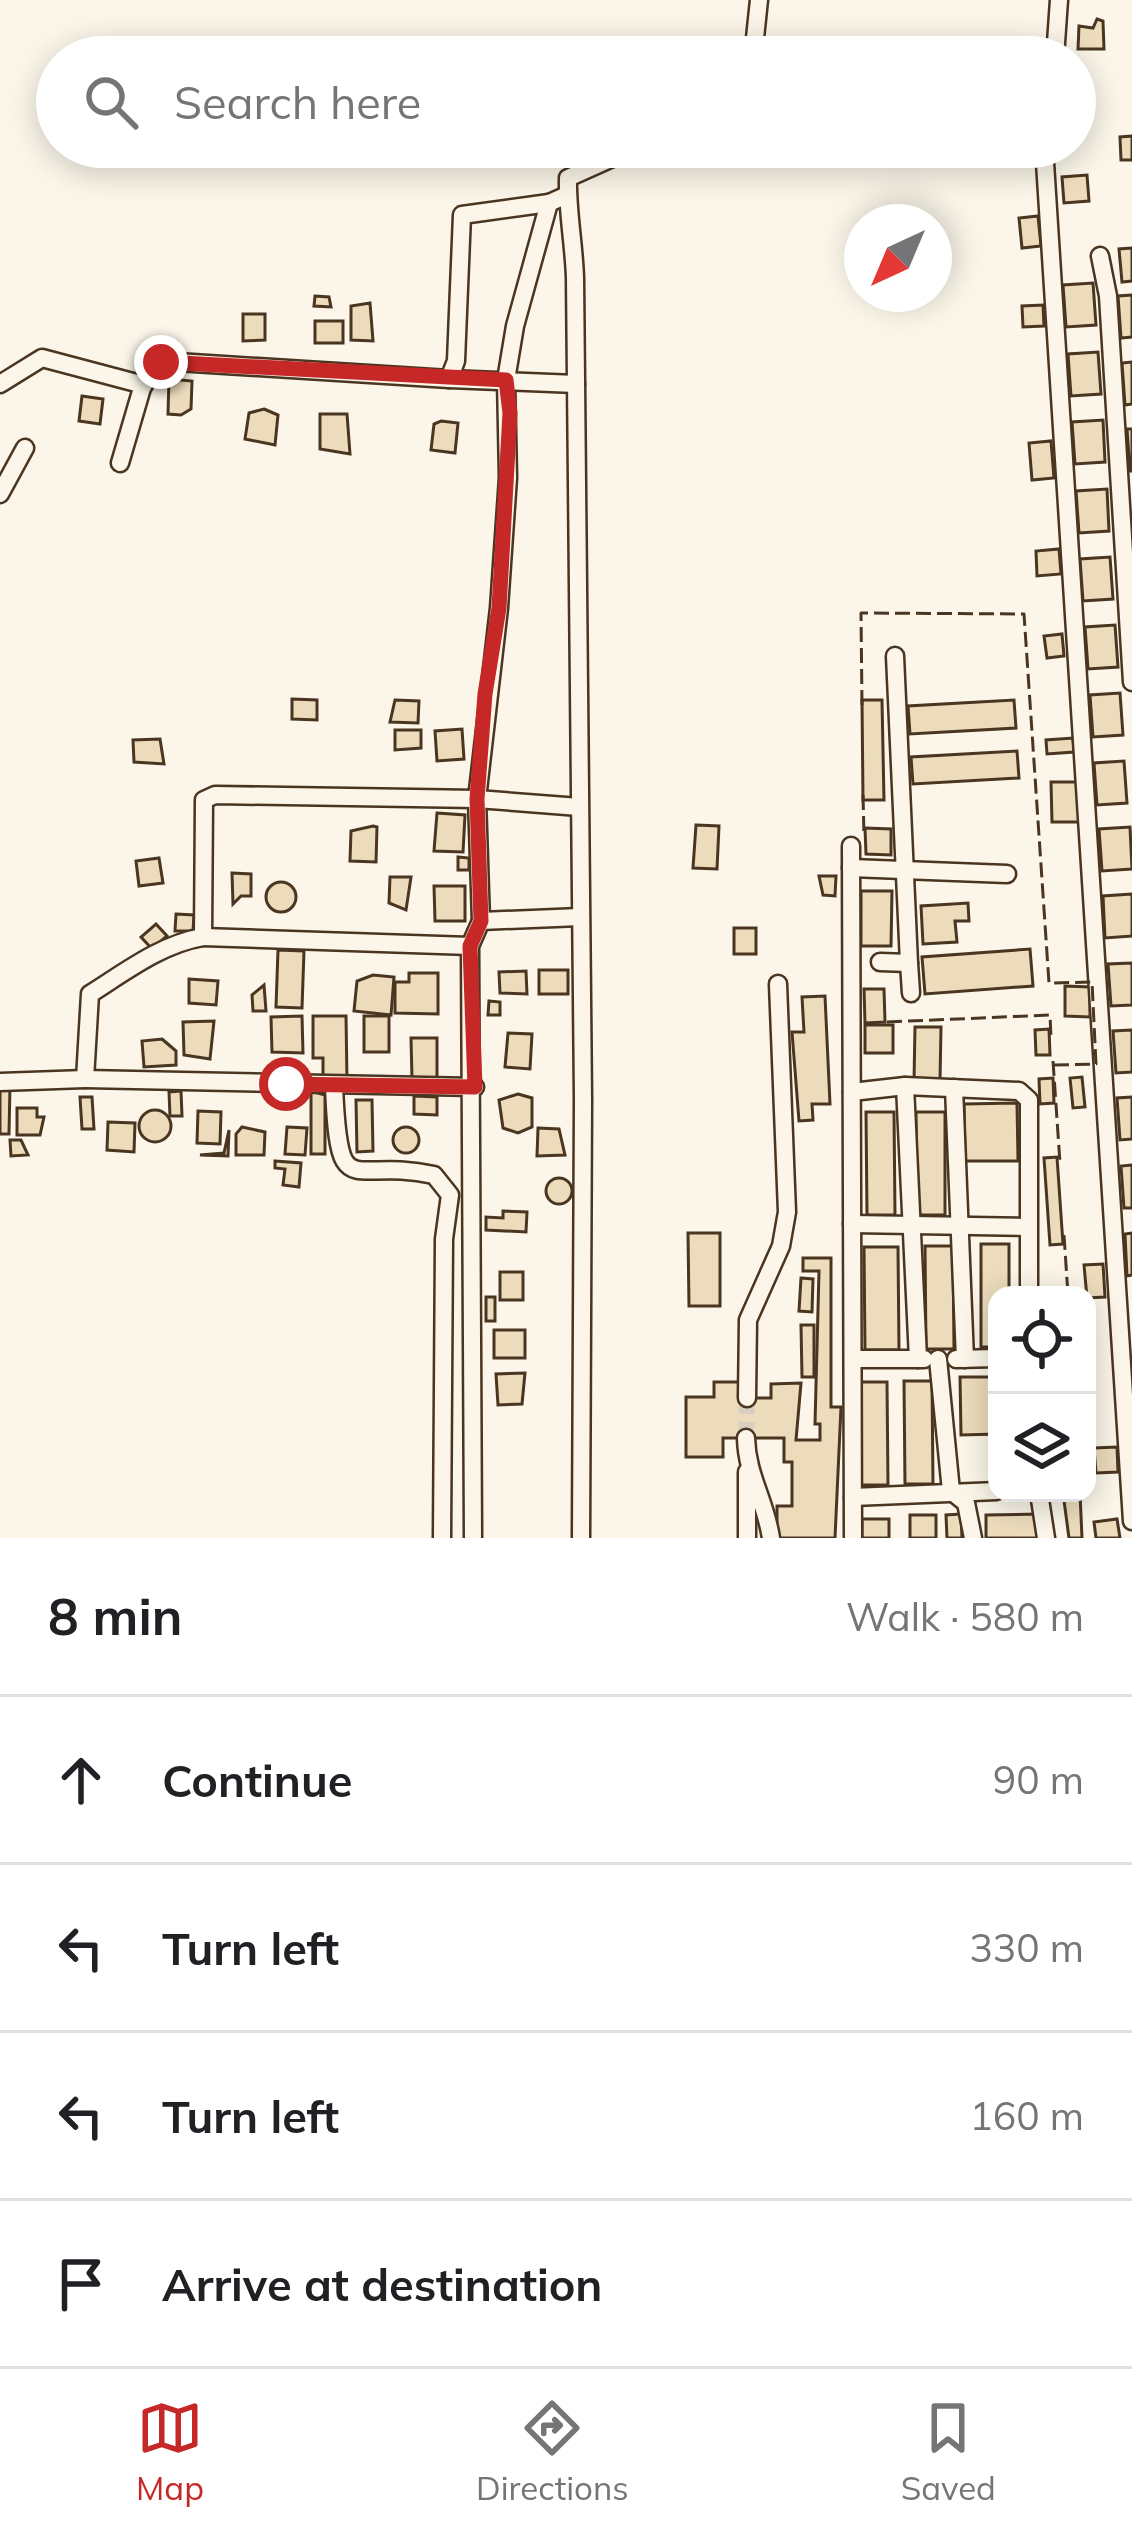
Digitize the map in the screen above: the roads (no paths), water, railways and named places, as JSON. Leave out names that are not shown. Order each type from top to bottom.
[{"type":"street","points":[[755,36],[759,0]]},
{"type":"street","points":[[1056,36],[1059,0]]},
{"type":"street","points":[[581,1538],[576,384],[573,206],[567,194],[568,178],[590,168]]},
{"type":"street","points":[[1045,168],[1132,1521]]},
{"type":"street","points":[[449,379],[456,361],[462,215],[549,203],[567,194]]},
{"type":"street","points":[[473,1538],[475,1087],[470,946],[481,921],[477,799],[485,694],[499,608],[509,456],[506,380],[515,326],[549,203]]},
{"type":"street","points":[[1100,256],[1108,296],[1132,682]]},
{"type":"street","points":[[0,384],[43,358],[144,386]]},
{"type":"street","points":[[120,463],[147,371],[161,362],[576,384]]},
{"type":"street","points":[[0,494],[26,448]]},
{"type":"street","points":[[895,656],[911,993]]},
{"type":"street","points":[[202,937],[204,800],[215,794],[477,799],[579,807]]},
{"type":"street","points":[[851,845],[854,1538]]},
{"type":"street","points":[[851,868],[1006,874]]},
{"type":"street","points":[[481,921],[580,917]]},
{"type":"street","points":[[85,1078],[90,994],[180,941],[202,937],[470,946]]},
{"type":"street","points":[[880,962],[909,964]]},
{"type":"street","points":[[748,1398],[748,1319],[782,1246],[787,1212],[778,984]]},
{"type":"street","points":[[0,1082],[85,1078],[475,1087]]},
{"type":"street","points":[[334,1086],[336,1147],[347,1165],[364,1174],[434,1174],[450,1195],[444,1230],[442,1538]]},
{"type":"street","points":[[852,1092],[905,1086],[1019,1090],[1029,1100],[1029,1286]]},
{"type":"street","points":[[905,1086],[918,1359]]},
{"type":"street","points":[[954,1088],[965,1359]]},
{"type":"street","points":[[444,1230],[474,1191]]},
{"type":"street","points":[[853,1224],[1027,1227]]},
{"type":"street","points":[[853,1359],[988,1358]]},
{"type":"street","points":[[938,1359],[951,1492],[966,1503],[974,1538]]},
{"type":"street","points":[[446,1368],[473,1407]]},
{"type":"street","points":[[746,1438],[747,1538]]},
{"type":"street","points":[[747,1472],[764,1493],[771,1538]]},
{"type":"street","points":[[853,1497],[988,1491]]},
{"type":"street","points":[[1040,1502],[1046,1538]]},
{"type":"tunnel","points":[[746,1438],[747,1398]]}]
